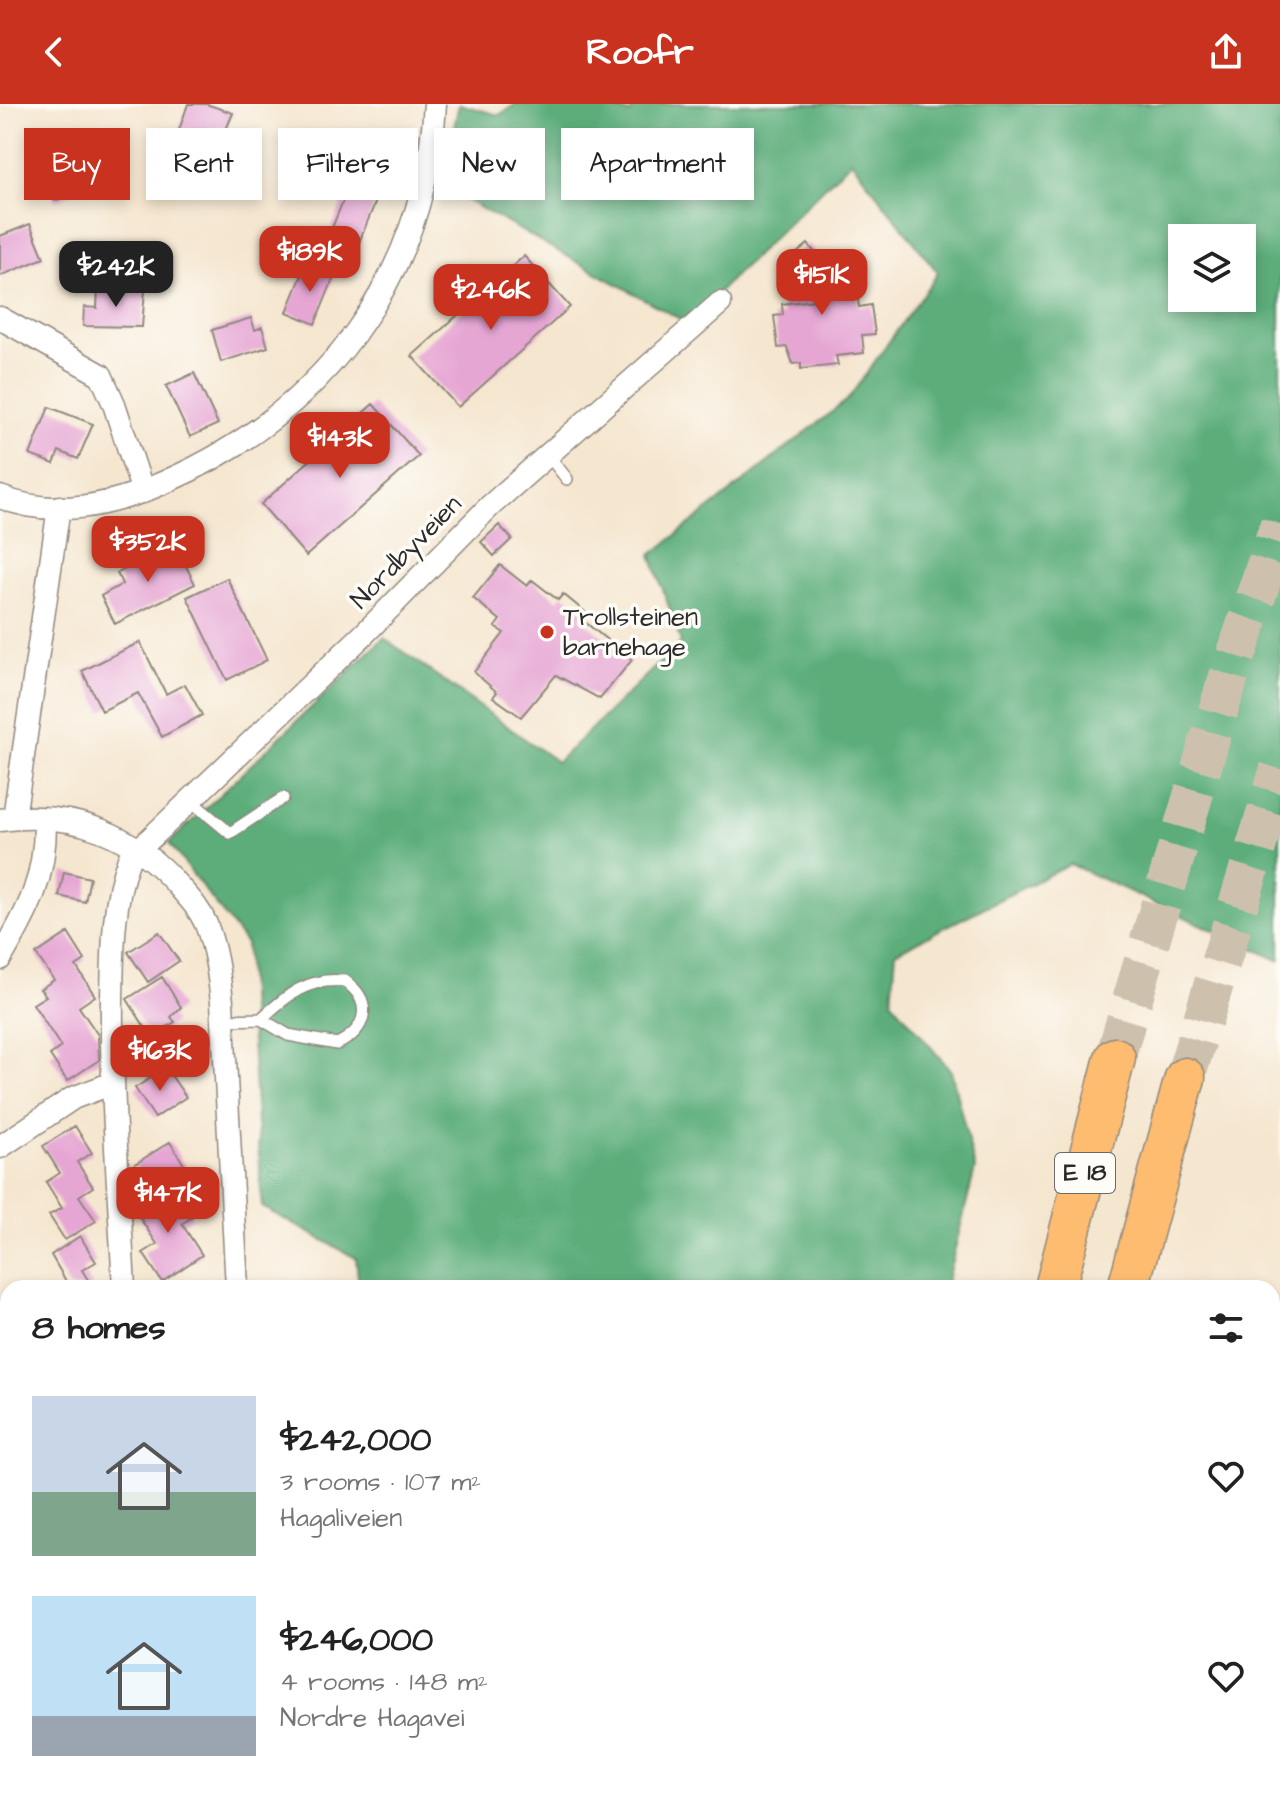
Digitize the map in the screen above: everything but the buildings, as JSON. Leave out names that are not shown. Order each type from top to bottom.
[{"type":"highway","name":"E 18","points":[[1057,1280],[1115,1058]]},
{"type":"highway","name":"E 18","points":[[1130,1280],[1185,1078]]},
{"type":"street","points":[[0,497],[14,502],[59,507],[90,507],[143,492],[237,446],[289,408],[337,361],[379,299],[409,233],[435,104]]},
{"type":"street","name":"Nordbyveien","points":[[124,1280],[113,1083],[113,945],[122,876],[129,859],[364,634],[490,506],[720,303]]},
{"type":"street","points":[[0,318],[101,375],[143,492]]},
{"type":"street","points":[[59,507],[7,819],[79,823],[121,837],[165,867],[195,904],[205,922],[218,963],[237,1280]]},
{"type":"street","points":[[0,959],[33,902],[45,850],[45,819]]},
{"type":"street","points":[[0,1147],[73,1098],[113,1083]]},
{"type":"lane","points":[[548,455],[567,479]]},
{"type":"lane","points":[[191,801],[230,833],[283,798]]},
{"type":"lane","points":[[223,1020],[261,1019],[288,1035],[337,1044],[360,1028],[364,1015],[362,1000],[355,988],[345,981],[328,979],[288,994],[261,1019]]},
{"type":"green space","points":[[459,104],[499,115],[516,104],[601,104],[630,114],[635,104],[1280,104],[1280,961],[1070,864],[896,952],[892,1001],[951,1071],[975,1169],[947,1280],[358,1280],[356,1258],[262,1207],[246,944],[169,843],[384,638],[557,762],[681,642],[651,555],[848,399],[938,273],[851,161],[687,323],[466,200],[545,200],[545,128],[454,128]]},
{"type":"tunnel","points":[[1115,1058],[1223,695],[1280,524]]},
{"type":"tunnel","points":[[1185,1078],[1280,769]]},
{"type":"place","name":"Trollsteinen barnehage","points":[[547,632]]}]
